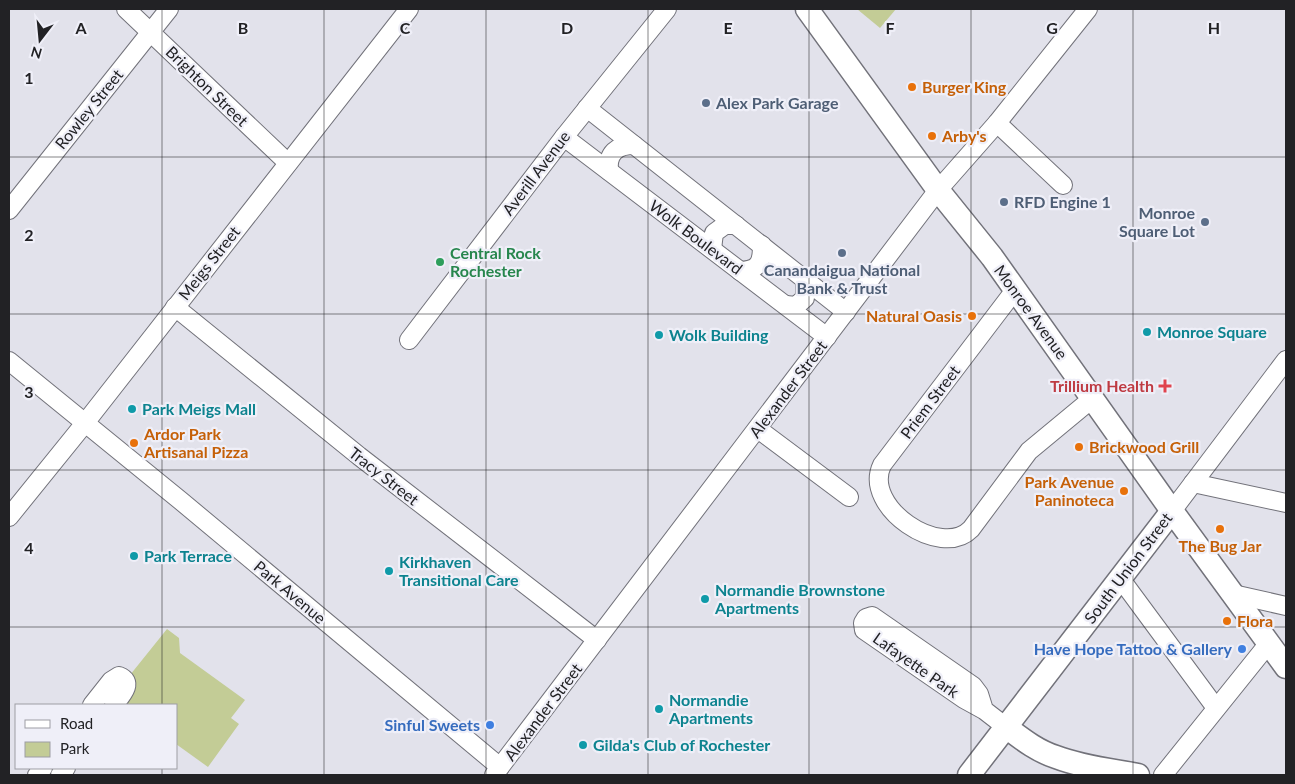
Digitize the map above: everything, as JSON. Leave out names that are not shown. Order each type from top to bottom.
[{"type":"main road","name":"Monroe Avenue","points":[[807,9],[938,190],[1015,290],[1172,511],[1286,667]]},
{"type":"main road","name":"South Union Street","points":[[969,775],[1172,511]]},
{"type":"main road","points":[[1006,728],[1056,758],[1082,765],[1138,775]]},
{"type":"street","name":"Brighton Street","points":[[126,9],[288,164]]},
{"type":"street","name":"Rowley Street","points":[[9,210],[169,9]]},
{"type":"street","name":"Meigs Street","points":[[9,517],[409,9]]},
{"type":"street","name":"Averill Avenue","points":[[409,340],[564,137],[668,9]]},
{"type":"street","name":"Alexander Street","points":[[497,771],[938,190],[1088,9]]},
{"type":"street","name":"Wolk Boulevard","points":[[587,108],[846,312]]},
{"type":"street","points":[[996,122],[1063,185]]},
{"type":"street","name":"Wolk Boulevard","points":[[564,137],[827,337]]},
{"type":"street","points":[[609,171],[609,159],[612,152],[626,145],[634,145]]},
{"type":"street","points":[[712,249],[714,233],[725,226],[736,225]]},
{"type":"street","points":[[740,271],[754,270],[758,266],[762,245]]},
{"type":"street","points":[[786,305],[796,306],[805,298],[805,279]]},
{"type":"street","name":"Priem Street","points":[[1015,290],[882,465],[878,478],[882,495],[887,504],[902,520],[916,529],[934,536],[954,538],[967,533],[1029,451],[1093,398]]},
{"type":"street","name":"Tracy Street","points":[[174,307],[359,456],[597,640]]},
{"type":"street","name":"South Union Street","points":[[1172,511],[1286,360]]},
{"type":"street","name":"Park Avenue","points":[[9,361],[408,689],[497,771]]},
{"type":"street","points":[[758,429],[849,497]]},
{"type":"street","points":[[1193,483],[1286,503]]},
{"type":"street","points":[[1120,578],[1216,708]]},
{"type":"street","points":[[1234,594],[1286,606]]},
{"type":"street","points":[[1163,775],[1269,643]]},
{"type":"street","name":"Lafayette Park","points":[[920,659],[973,686],[979,694],[984,710],[1006,728]]},
{"type":"street","points":[[93,704],[111,681],[118,676],[127,681],[127,686],[115,704]]},
{"type":"green space","points":[[857,9],[896,9],[880,28]]},
{"type":"green space","points":[[167,629],[179,638],[180,653],[245,700],[231,718],[239,724],[208,767],[178,745],[178,704],[121,704],[126,680]]},
{"type":"place","name":"Burger King","points":[[912,87]]},
{"type":"place","name":"Alex Park Garage","points":[[706,103]]},
{"type":"place","name":"Arby's","points":[[932,136]]},
{"type":"place","name":"RFD Engine 1","points":[[1004,202]]},
{"type":"place","name":"Monroe Square Lot","points":[[1205,222]]},
{"type":"place","name":"Canandaigua National Bank & Trust","points":[[842,253]]},
{"type":"place","name":"Central Rock Rochester","points":[[440,262]]},
{"type":"place","name":"Natural Oasis","points":[[972,316]]},
{"type":"place","name":"Monroe Square","points":[[1147,332]]},
{"type":"place","name":"Wolk Building","points":[[659,335]]},
{"type":"place","name":"Trillium Health","points":[[1165,386]]},
{"type":"place","name":"Park Meigs Mall","points":[[132,409]]},
{"type":"place","name":"Ardor Park Artisanal Pizza","points":[[134,443]]},
{"type":"place","name":"Brickwood Grill","points":[[1079,447]]},
{"type":"place","name":"Park Avenue Paninoteca","points":[[1124,491]]},
{"type":"place","name":"The Bug Jar","points":[[1220,529]]},
{"type":"place","name":"Park Terrace","points":[[134,556]]},
{"type":"place","name":"Kirkhaven Transitional Care","points":[[389,571]]},
{"type":"place","name":"Normandie Brownstone Apartments","points":[[705,599]]},
{"type":"place","name":"Flora","points":[[1227,621]]},
{"type":"place","name":"Have Hope Tattoo & Gallery","points":[[1242,649]]},
{"type":"place","name":"Normandie Apartments","points":[[659,709]]},
{"type":"place","name":"Sinful Sweets","points":[[490,725]]},
{"type":"place","name":"Gilda's Club of Rochester","points":[[583,745]]}]
